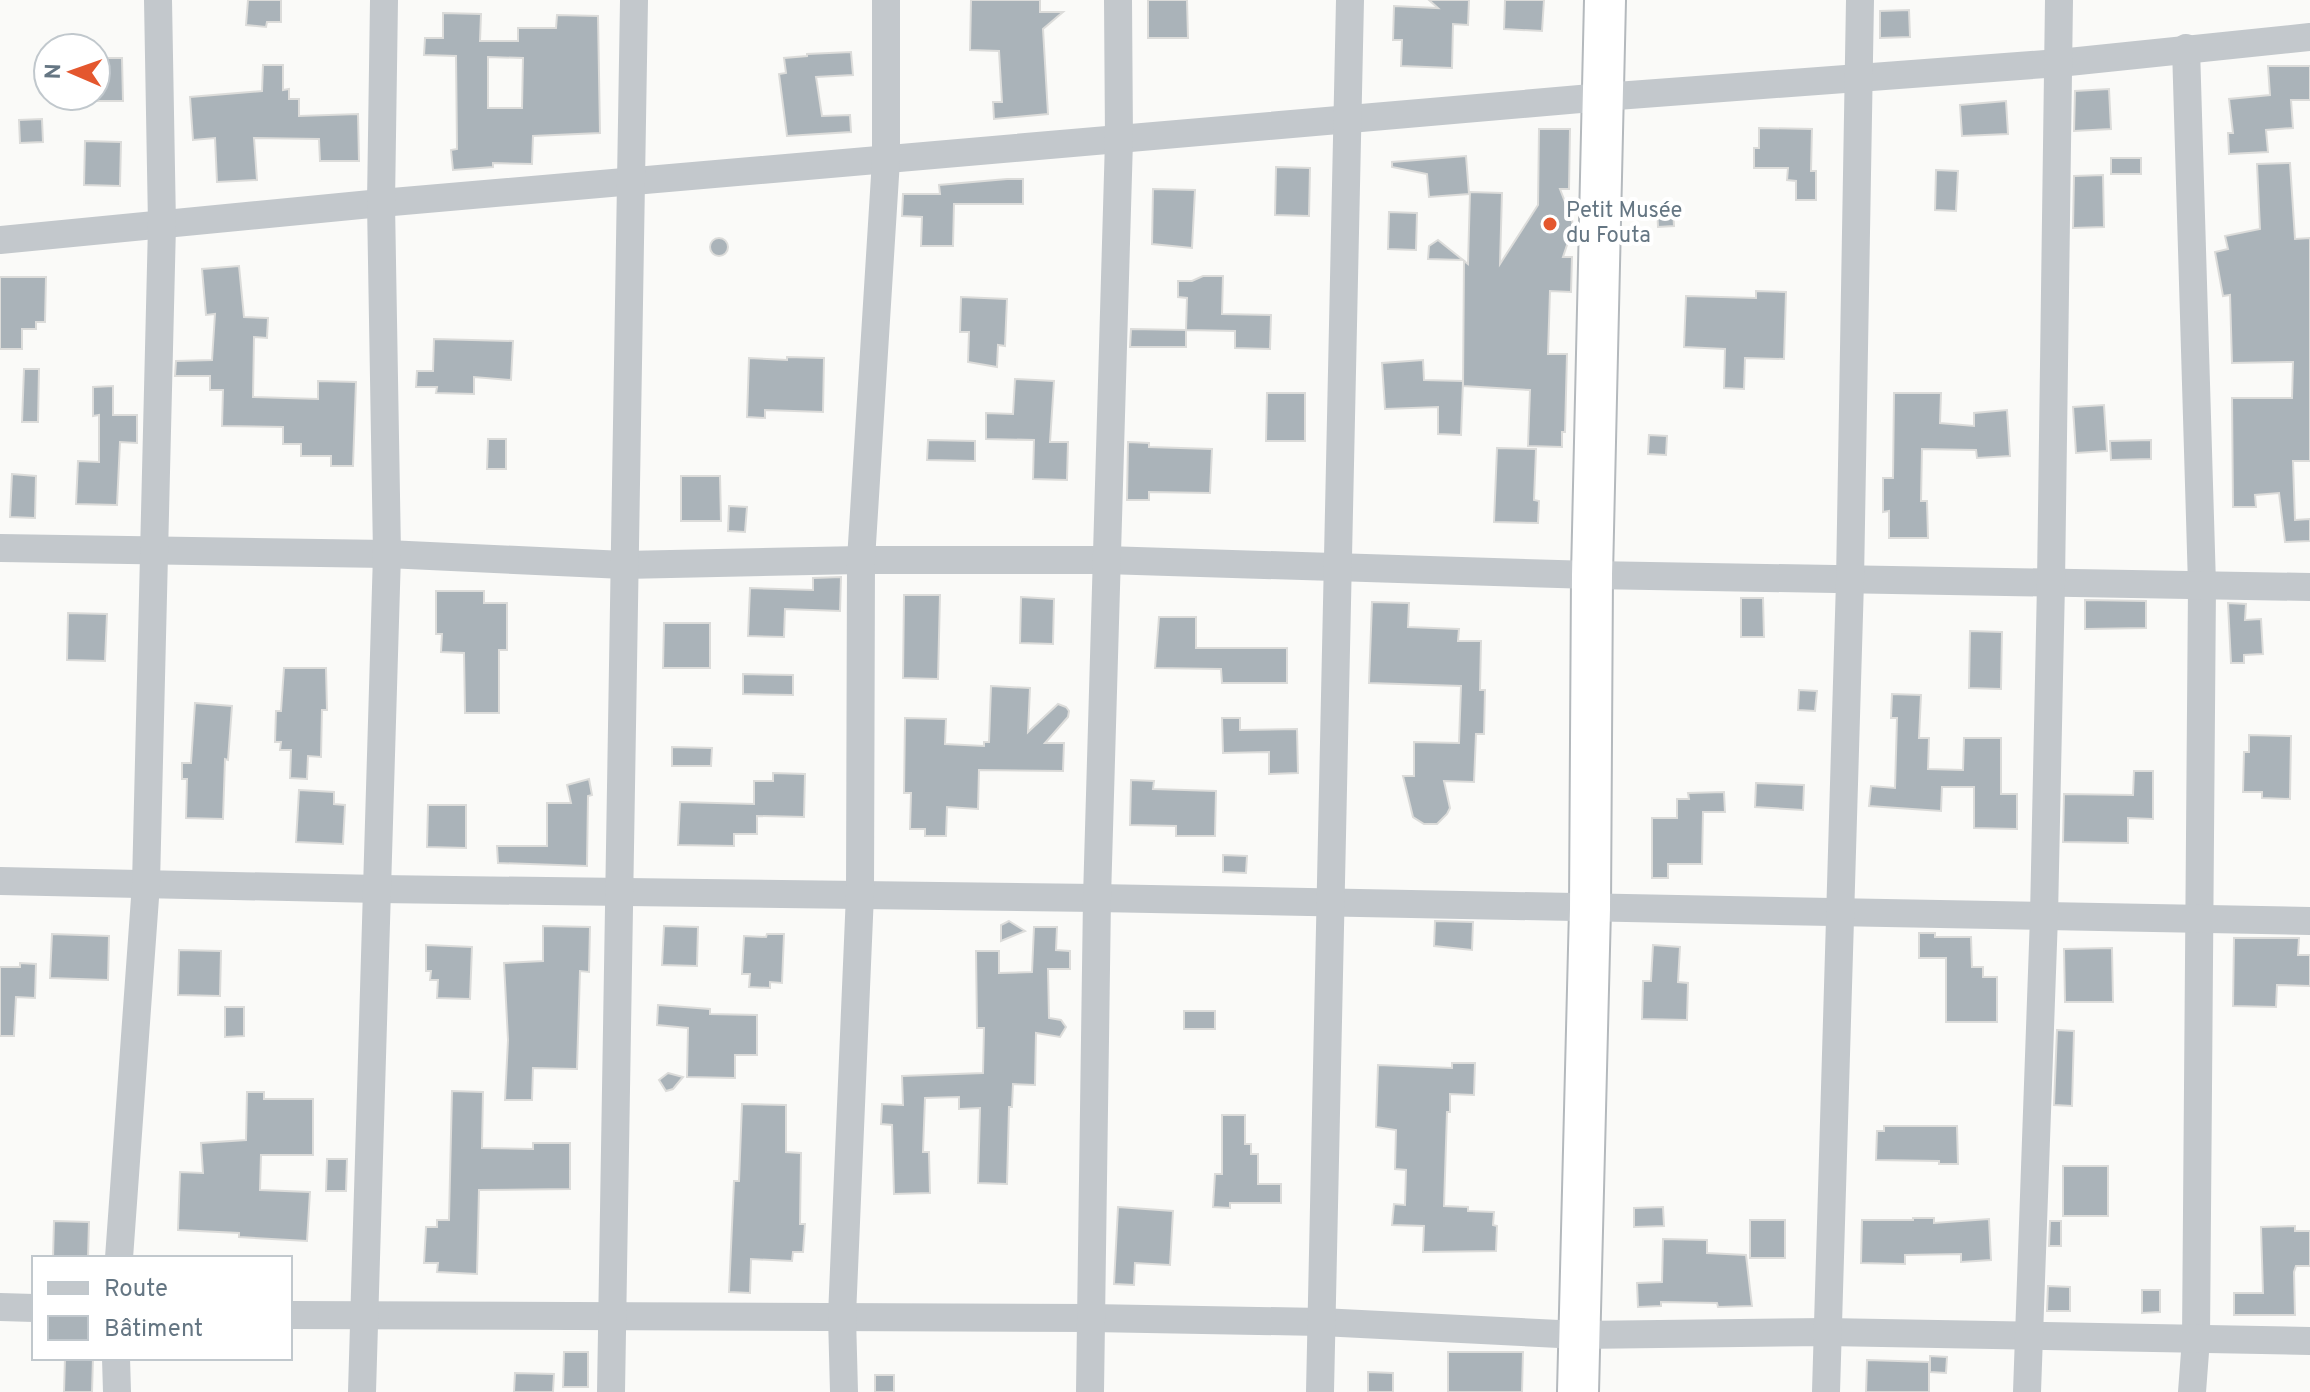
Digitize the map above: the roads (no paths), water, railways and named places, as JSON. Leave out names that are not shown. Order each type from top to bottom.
[{"type":"highway","points":[[1578,1392],[1590,909],[1592,575],[1605,0]]},
{"type":"street","points":[[119,1256],[146,884],[162,225],[158,0]]},
{"type":"street","points":[[362,1392],[387,554],[381,203],[384,0]]},
{"type":"street","points":[[611,1392],[634,0]]},
{"type":"street","points":[[844,1392],[842,1316],[860,894],[861,560],[886,160],[886,0]]},
{"type":"street","points":[[1090,1392],[1097,898],[1119,140],[1118,0]]},
{"type":"street","points":[[1320,1392],[1350,0]]},
{"type":"street","points":[[1826,1392],[1850,581],[1860,0]]},
{"type":"street","points":[[2027,1392],[2044,916],[2059,0]]},
{"type":"street","points":[[0,240],[381,203],[1603,97],[2059,63],[2310,37]]},
{"type":"street","points":[[2186,48],[2202,585],[2196,1339],[2192,1392]]},
{"type":"street","points":[[0,548],[387,554],[624,565],[861,560],[1105,560],[1850,581],[2310,587]]},
{"type":"street","points":[[0,881],[2310,921]]},
{"type":"street","points":[[0,1307],[32,1308]]},
{"type":"street","points":[[292,1315],[1091,1318],[1321,1322],[1579,1335],[1827,1332],[2310,1341]]},
{"type":"street","points":[[116,1360],[117,1392]]},
{"type":"place","name":"Petit Musée du Fouta","points":[[1550,224]]}]
